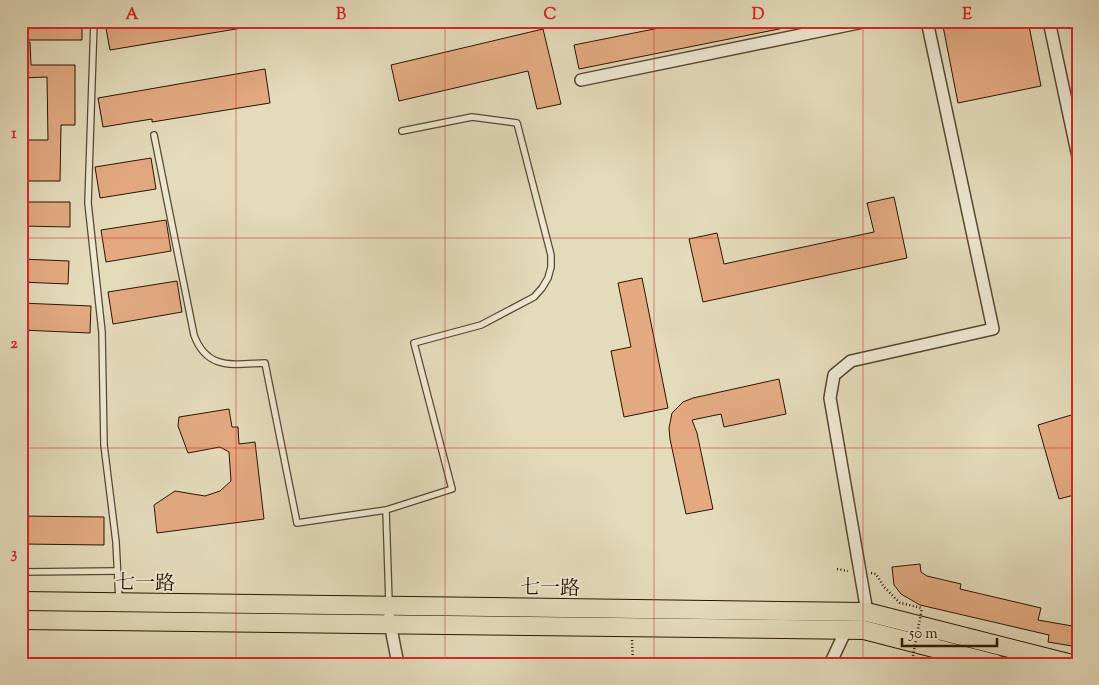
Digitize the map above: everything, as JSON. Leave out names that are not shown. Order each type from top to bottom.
[{"type":"main road","name":"七一路","points":[[27,602],[866,612],[1072,664]]},
{"type":"main road","name":"七一路","points":[[22,622],[864,630],[996,664]]},
{"type":"street","points":[[581,80],[868,21]]},
{"type":"street","points":[[866,612],[830,398],[834,375],[851,360],[993,329],[927,21]]},
{"type":"street","points":[[1049,21],[1078,157]]},
{"type":"street","points":[[22,622],[27,602]]},
{"type":"street","points":[[389,606],[390,626],[398,664]]},
{"type":"street","points":[[830,664],[846,630]]},
{"type":"lane","points":[[94,21],[88,203],[102,332],[104,444],[118,571],[119,603]]},
{"type":"lane","points":[[154,134],[198,347],[206,356],[216,362],[228,364],[265,363],[297,523],[386,510],[452,489],[414,343],[481,325],[534,296],[548,278],[551,267],[551,256],[518,123],[472,117],[402,131]]},
{"type":"lane","points":[[386,510],[389,606]]},
{"type":"lane","points":[[21,572],[118,571]]},
{"type":"path","points":[[838,569],[876,574],[884,587],[900,604],[922,608],[913,656]]},
{"type":"path","points":[[632,628],[633,664]]},
{"type":"building","points":[[41,21],[82,21],[82,40],[21,40],[21,28],[41,27]]},
{"type":"building","points":[[115,21],[247,21],[248,27],[110,50],[105,23]]},
{"type":"building","points":[[694,21],[793,21],[794,26],[579,69],[574,45]]},
{"type":"building","points":[[942,21],[1028,21],[1041,86],[958,103]]},
{"type":"building","points":[[543,29],[561,104],[537,109],[528,71],[399,101],[391,65]]},
{"type":"building","points":[[30,42],[31,65],[75,65],[75,125],[61,125],[60,181],[24,181],[24,140],[48,140],[47,77],[21,78],[21,43]]},
{"type":"building","points":[[265,69],[270,103],[152,122],[152,119],[103,127],[98,98]]},
{"type":"building","points":[[151,158],[156,189],[100,198],[95,167]]},
{"type":"building","points":[[894,197],[907,258],[703,302],[689,239],[717,233],[724,264],[874,232],[867,203]]},
{"type":"building","points":[[21,202],[70,202],[70,227],[21,226]]},
{"type":"building","points":[[166,220],[171,251],[106,262],[101,230]]},
{"type":"building","points":[[21,259],[69,261],[68,284],[21,282]]},
{"type":"building","points":[[642,278],[668,408],[624,417],[611,351],[631,347],[618,283]]},
{"type":"building","points":[[177,281],[182,312],[113,324],[108,292]]},
{"type":"building","points":[[21,303],[91,306],[90,333],[21,330]]},
{"type":"building","points":[[779,379],[786,414],[724,427],[721,414],[692,420],[697,433],[713,509],[686,514],[670,439],[669,428],[672,413],[683,402],[693,398]]},
{"type":"building","points":[[229,409],[232,427],[238,427],[239,444],[255,442],[264,519],[157,533],[154,505],[175,491],[205,496],[220,491],[231,481],[229,452],[220,447],[188,453],[178,426],[179,417]]},
{"type":"building","points":[[1078,413],[1078,494],[1059,499],[1038,425]]},
{"type":"building","points":[[21,516],[104,517],[104,545],[21,544]]},
{"type":"building","points":[[920,564],[921,572],[927,576],[961,584],[960,589],[1041,608],[1038,620],[1078,627],[1078,647],[1048,642],[1049,635],[920,605],[901,594],[894,585],[892,567]]}]
